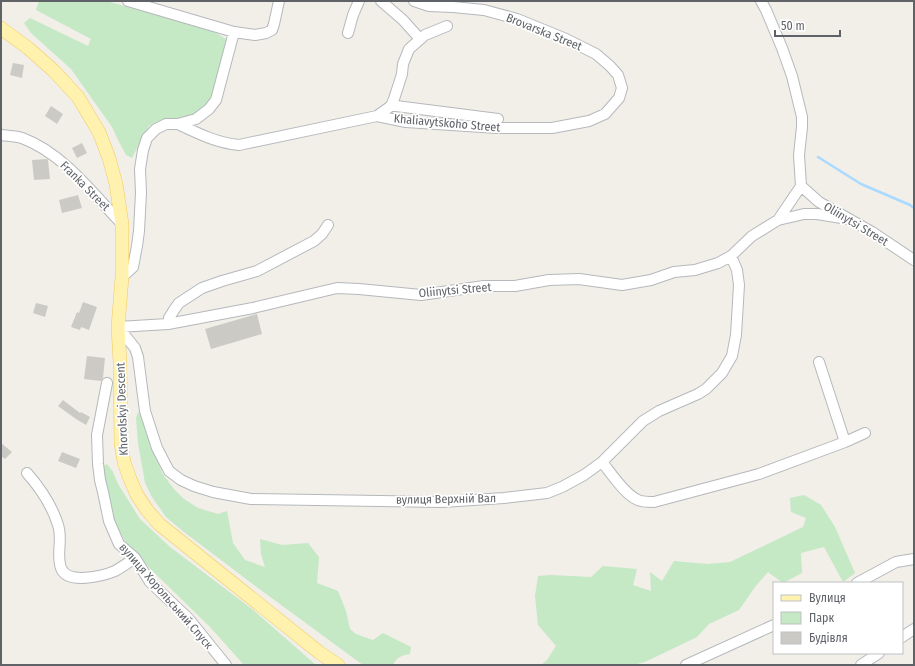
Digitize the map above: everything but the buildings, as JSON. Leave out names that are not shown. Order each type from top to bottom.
[{"type":"main road","name":"Khorolskyi Descent","points":[[1,28],[28,48],[54,71],[78,97],[100,132],[109,158],[116,184],[122,224],[122,277],[118,327],[121,444],[124,462],[137,495],[159,524],[320,653],[338,665]]},
{"type":"street","points":[[128,1],[234,32],[255,35],[266,34],[272,30],[280,1]]},
{"type":"street","points":[[348,33],[353,14],[359,1]]},
{"type":"street","points":[[381,1],[420,39]]},
{"type":"street","name":"Brovarska Street","points":[[414,1],[429,6],[484,10],[517,18],[566,39],[596,54],[610,66],[618,75],[622,88],[619,98]]},
{"type":"street","points":[[761,1],[782,48],[792,76],[802,117],[799,155],[801,186],[778,220]]},
{"type":"street","points":[[377,116],[391,106],[402,74],[403,64],[409,49],[425,35],[447,26]]},
{"type":"street","points":[[122,277],[133,267],[140,231],[140,169],[142,150],[148,138],[156,129],[166,124],[178,124],[196,119],[209,109],[216,100],[234,32]]},
{"type":"street","name":"Khaliavytskoho Street","points":[[178,124],[212,139],[239,145],[377,116],[406,122],[490,128],[552,128],[589,121],[605,114],[619,98]]},
{"type":"street","points":[[391,106],[498,119]]},
{"type":"street","name":"Franka Street","points":[[1,135],[21,138],[44,149],[71,170],[122,224]]},
{"type":"street","name":"Oliinytsi Street","points":[[801,186],[819,202],[872,232],[914,260]]},
{"type":"street","points":[[778,220],[804,214],[817,214],[848,219]]},
{"type":"street","name":"Oliinytsi Street","points":[[118,327],[168,324],[253,308],[337,288],[421,295],[484,286],[515,286],[549,280],[579,279],[622,285],[651,280],[674,272],[696,270],[718,263],[731,256],[752,236],[778,220]]},
{"type":"street","points":[[168,324],[169,318],[179,304],[202,288],[257,270],[314,241],[322,234],[328,225]]},
{"type":"street","name":"вулиця Верхній Вал","points":[[118,327],[135,348],[138,357],[145,411],[157,448],[169,471],[181,480],[194,486],[213,492],[251,499],[442,502],[504,498],[547,493],[584,475],[602,462],[643,421],[659,411],[698,394],[722,373],[732,356],[736,335],[739,285],[737,270],[731,256]]},
{"type":"street","points":[[819,362],[845,442]]},
{"type":"street","name":"вулиця Хорольський Спуск","points":[[107,384],[97,435],[100,480],[111,527],[119,544],[136,558],[150,582],[188,618],[226,665]]},
{"type":"street","points":[[602,462],[622,488],[632,496],[638,500],[654,502],[759,474],[865,433]]},
{"type":"street","points":[[28,472],[49,503],[59,527],[60,564],[62,570],[70,576],[80,578],[92,577],[114,571],[136,558]]},
{"type":"street","points":[[860,582],[896,562],[914,559]]},
{"type":"street","points":[[686,665],[773,625]]},
{"type":"street","points":[[903,636],[914,629]]},
{"type":"street","points":[[861,665],[878,654]]},
{"type":"green space","points":[[39,1],[106,1],[209,29],[226,39],[227,49],[214,96],[208,105],[198,113],[185,117],[159,121],[149,126],[132,158],[126,155],[112,127],[71,69],[31,33],[24,23],[30,18],[88,46],[91,39],[36,10]]},
{"type":"green space","points":[[138,412],[142,415],[162,473],[173,488],[184,499],[198,508],[218,514],[227,511],[233,543],[245,560],[265,567],[261,554],[260,539],[282,545],[308,543],[319,557],[317,583],[338,591],[346,611],[350,629],[356,634],[373,640],[383,633],[411,647],[410,654],[400,657],[393,665],[363,665],[258,588],[166,517],[152,497],[145,483],[138,443],[136,418]]},
{"type":"green space","points":[[107,464],[140,519],[170,547],[252,609],[316,665],[244,665],[210,627],[129,548],[113,519],[105,490],[103,466]]},
{"type":"green space","points":[[804,495],[821,505],[835,527],[855,573],[843,582],[824,547],[801,553],[802,573],[785,582],[782,582],[768,572],[755,587],[739,610],[709,624],[697,637],[645,662],[633,665],[541,665],[547,660],[556,646],[538,625],[535,596],[538,576],[551,575],[591,577],[603,566],[637,569],[633,585],[651,591],[650,572],[662,581],[674,561],[708,564],[730,562],[803,527],[806,518],[791,512],[790,498]]},
{"type":"waterway","points":[[818,157],[861,184],[914,208]]}]
